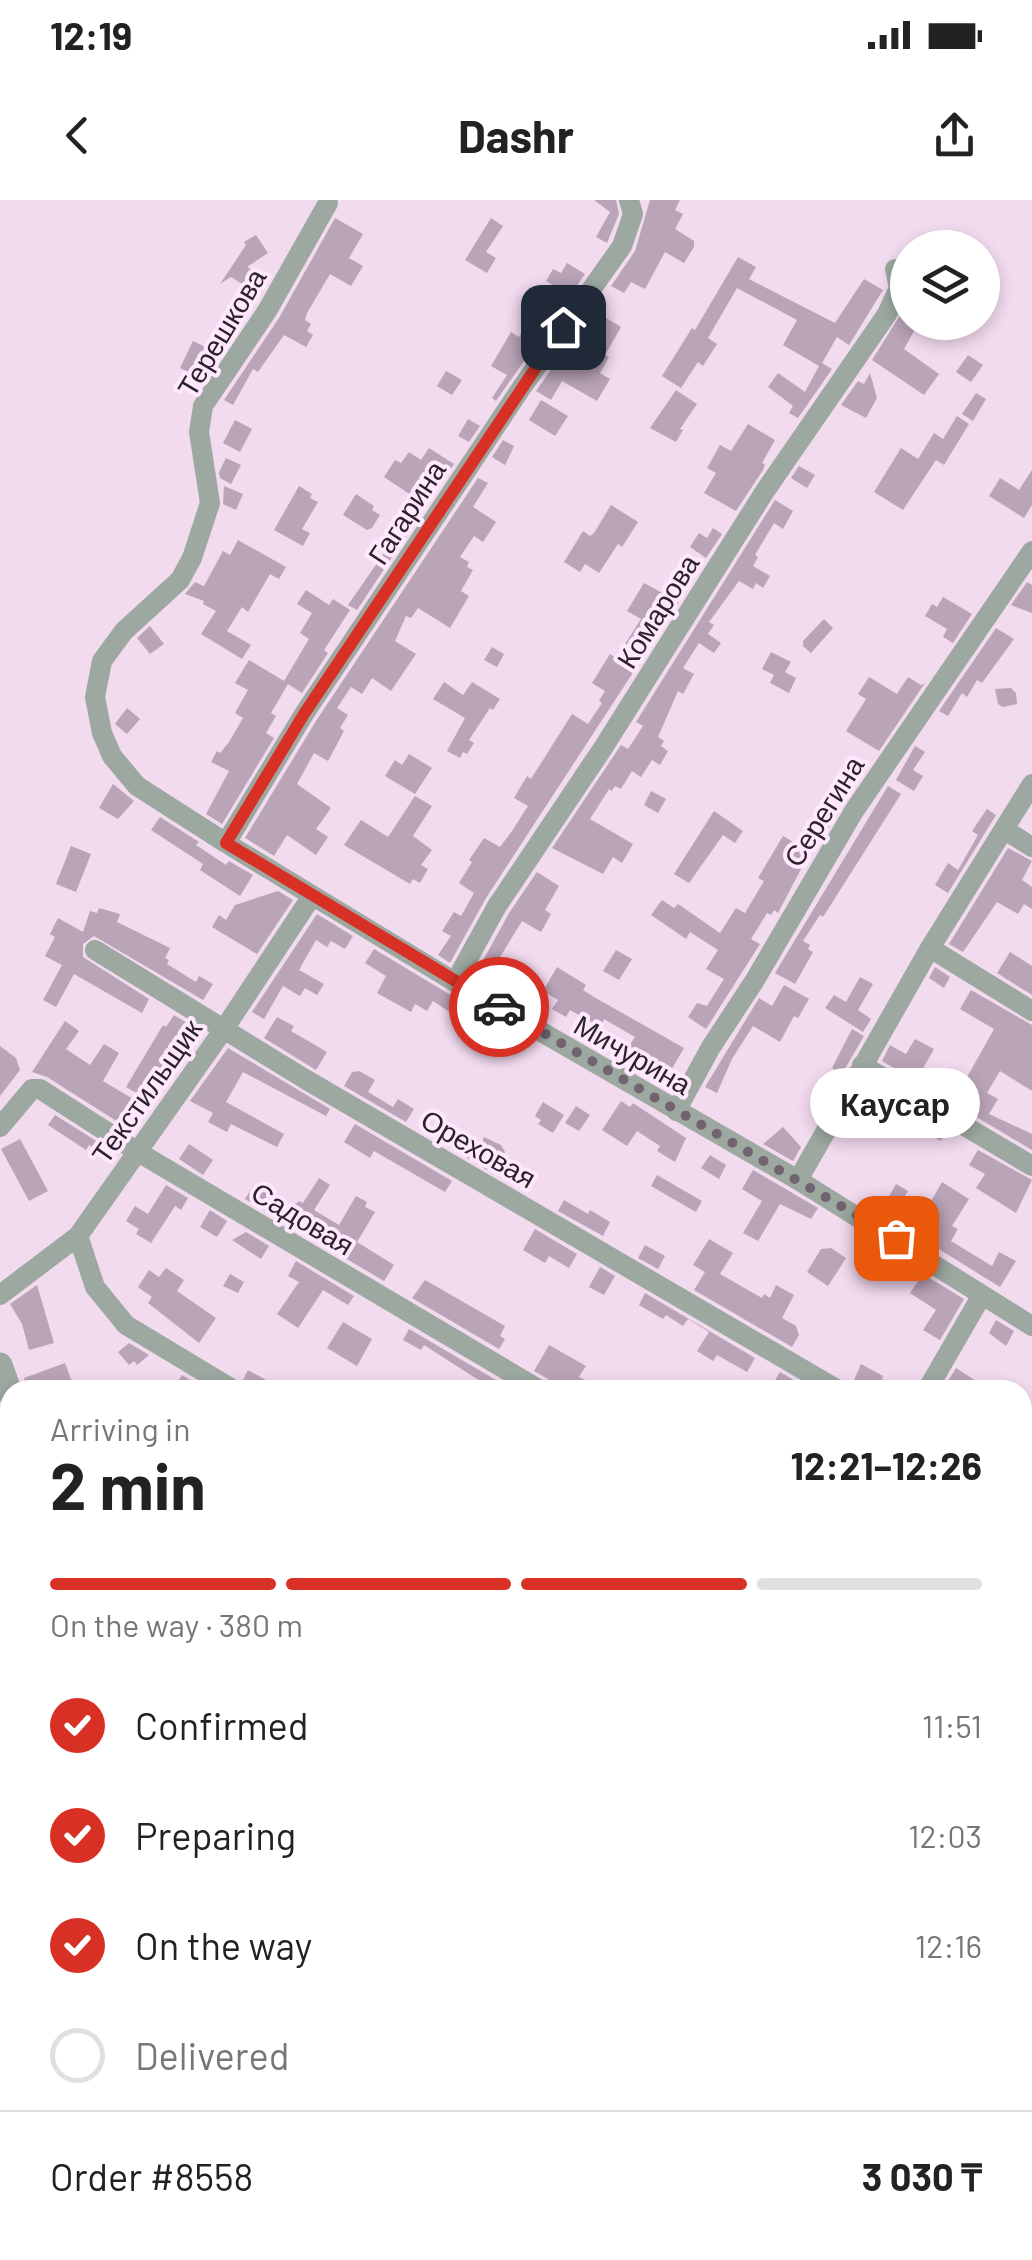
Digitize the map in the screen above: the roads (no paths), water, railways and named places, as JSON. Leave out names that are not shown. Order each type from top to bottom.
[{"type":"street","name":"Терешкова","points":[[112,756],[102,733],[95,697],[102,661],[124,631],[180,580],[192,558],[210,504],[199,432],[203,406],[267,311],[328,203]]},
{"type":"street","name":"Гагарина","points":[[226,843],[304,714],[522,387],[622,246],[631,207]]},
{"type":"street","name":"Комарова","points":[[455,982],[497,906],[603,748],[765,491],[890,307]]},
{"type":"street","name":"Серегина","points":[[676,1111],[854,812],[1032,551]]},
{"type":"street","name":"Мичурина","points":[[112,756],[137,786],[226,843],[455,982],[798,1180],[1032,1326]]},
{"type":"street","points":[[798,1180],[930,948],[1032,784]]},
{"type":"street","points":[[1005,830],[1032,847]]},
{"type":"street","name":"Текстильщик","points":[[0,1295],[78,1236],[312,896]]},
{"type":"street","points":[[930,948],[1032,1011]]},
{"type":"street","name":"Ореховая","points":[[95,950],[821,1380]]},
{"type":"street","points":[[862,1064],[1032,1166]]},
{"type":"street","name":"Садовая","points":[[0,1128],[32,1089],[40,1089],[138,1152],[523,1380]]},
{"type":"street","points":[[78,1236],[94,1287],[126,1325],[217,1380]]},
{"type":"street","points":[[932,1380],[982,1296]]},
{"type":"place","name":"Каусар","points":[[896,1238]]}]
